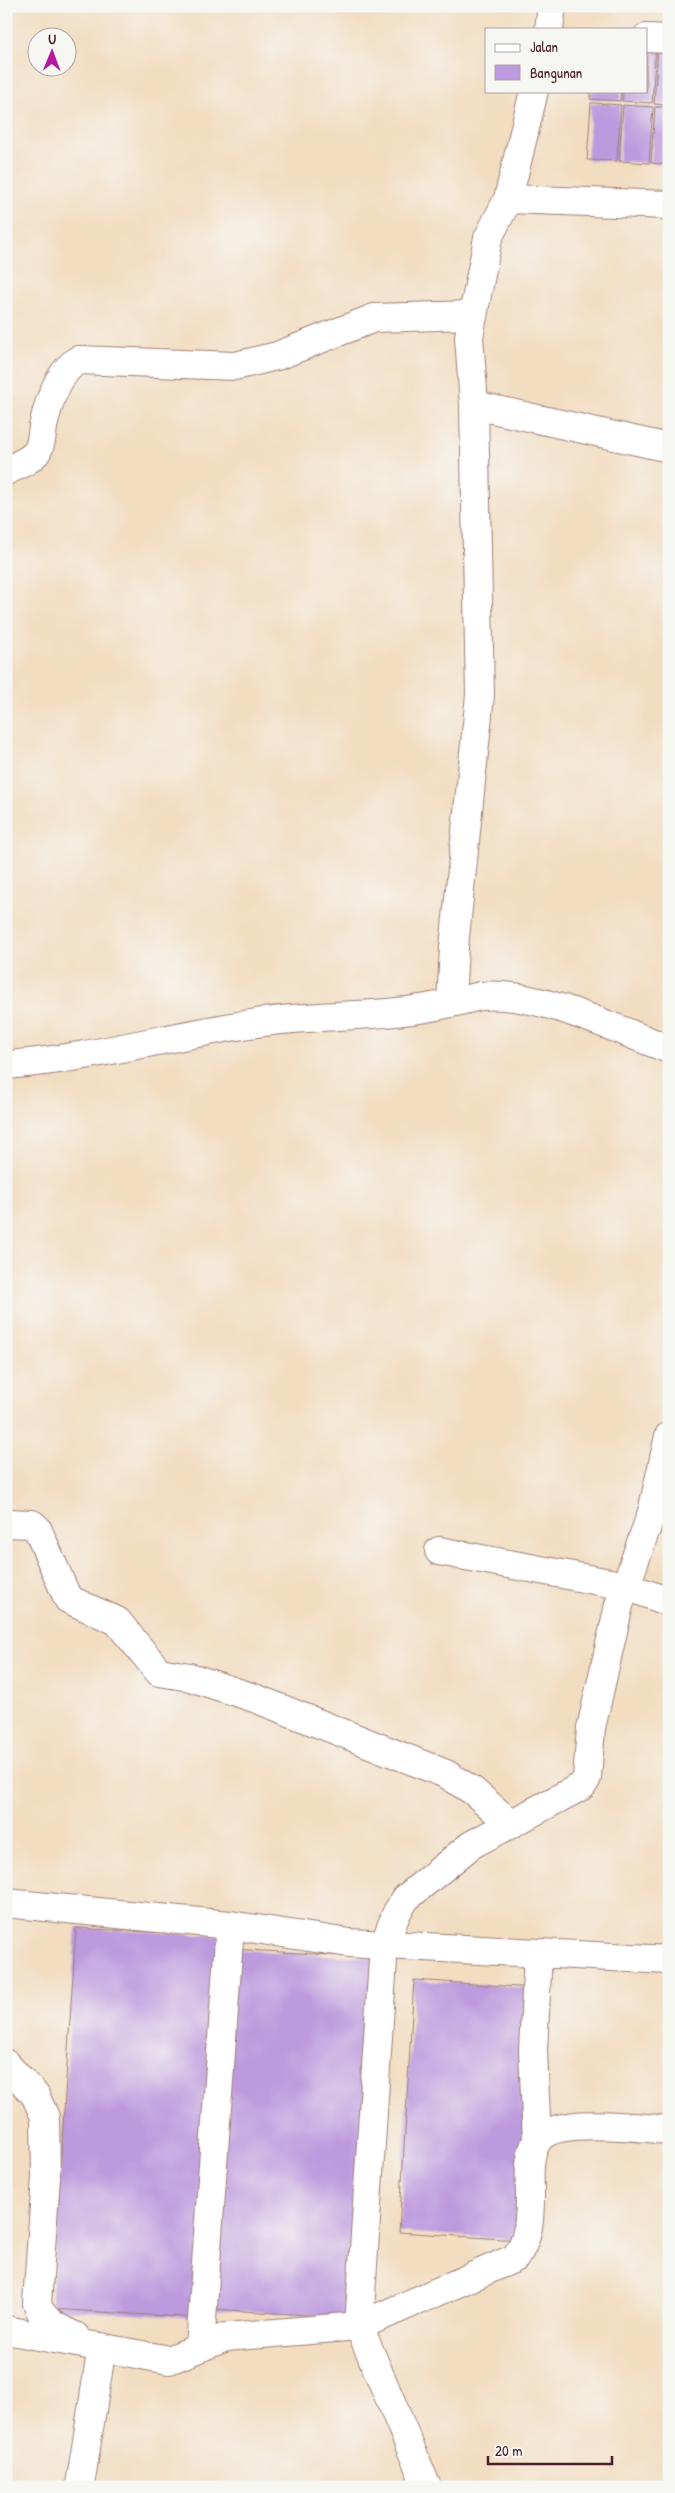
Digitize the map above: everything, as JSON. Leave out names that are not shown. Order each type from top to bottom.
[{"type":"street","points":[[549,28],[552,6]]},
{"type":"street","points":[[648,38],[669,39]]},
{"type":"street","points":[[451,1003],[454,947],[480,696],[474,405],[469,337],[488,238],[508,199],[534,92]]},
{"type":"street","points":[[508,199],[669,205]]},
{"type":"street","points":[[6,471],[29,459],[39,449],[46,411],[66,368],[78,360],[235,366],[277,356],[374,318],[473,315]]},
{"type":"street","points":[[474,405],[669,448]]},
{"type":"street","points":[[6,1065],[52,1061],[250,1024],[307,1016],[400,1013],[482,996],[523,998],[579,1015],[669,1049]]},
{"type":"street","points":[[427,2487],[359,2326],[384,1946],[397,1912],[406,1898],[471,1845],[582,1786],[587,1778],[591,1728],[619,1605],[652,1512],[669,1436]]},
{"type":"street","points":[[6,1523],[32,1524],[36,1528],[68,1599],[117,1621],[160,1672],[190,1677],[257,1699],[446,1774],[473,1792],[511,1824]]},
{"type":"street","points":[[438,1551],[626,1586],[669,1602]]},
{"type":"street","points":[[6,1903],[230,1925],[349,1944],[669,1960]]},
{"type":"street","points":[[200,2348],[230,1925]]},
{"type":"street","points":[[537,2141],[533,2052],[538,1954]]},
{"type":"street","points":[[6,2064],[35,2095],[45,2117],[46,2178],[37,2303],[39,2310],[44,2318],[63,2331],[102,2347]]},
{"type":"street","points":[[6,2330],[169,2360],[226,2337],[359,2326],[515,2258],[523,2247],[527,2235],[530,2211],[530,2159],[537,2141],[546,2131],[559,2127],[610,2126],[669,2130]]},
{"type":"street","points":[[80,2486],[102,2347]]},
{"type":"building","points":[[648,46],[656,46],[652,103],[622,101],[623,92],[648,92]]},
{"type":"building","points":[[658,47],[669,48],[669,105],[654,104]]},
{"type":"building","points":[[591,92],[621,92],[620,101],[590,99]]},
{"type":"building","points":[[591,103],[621,105],[617,161],[587,160]]},
{"type":"building","points":[[623,105],[653,107],[649,163],[619,161]]},
{"type":"building","points":[[655,107],[669,107],[669,165],[651,163]]},
{"type":"building","points":[[76,1928],[223,1936],[198,2318],[51,2309]]},
{"type":"building","points":[[232,1949],[379,1958],[357,2318],[210,2309]]},
{"type":"building","points":[[414,1980],[533,1988],[517,2240],[399,2232]]}]
